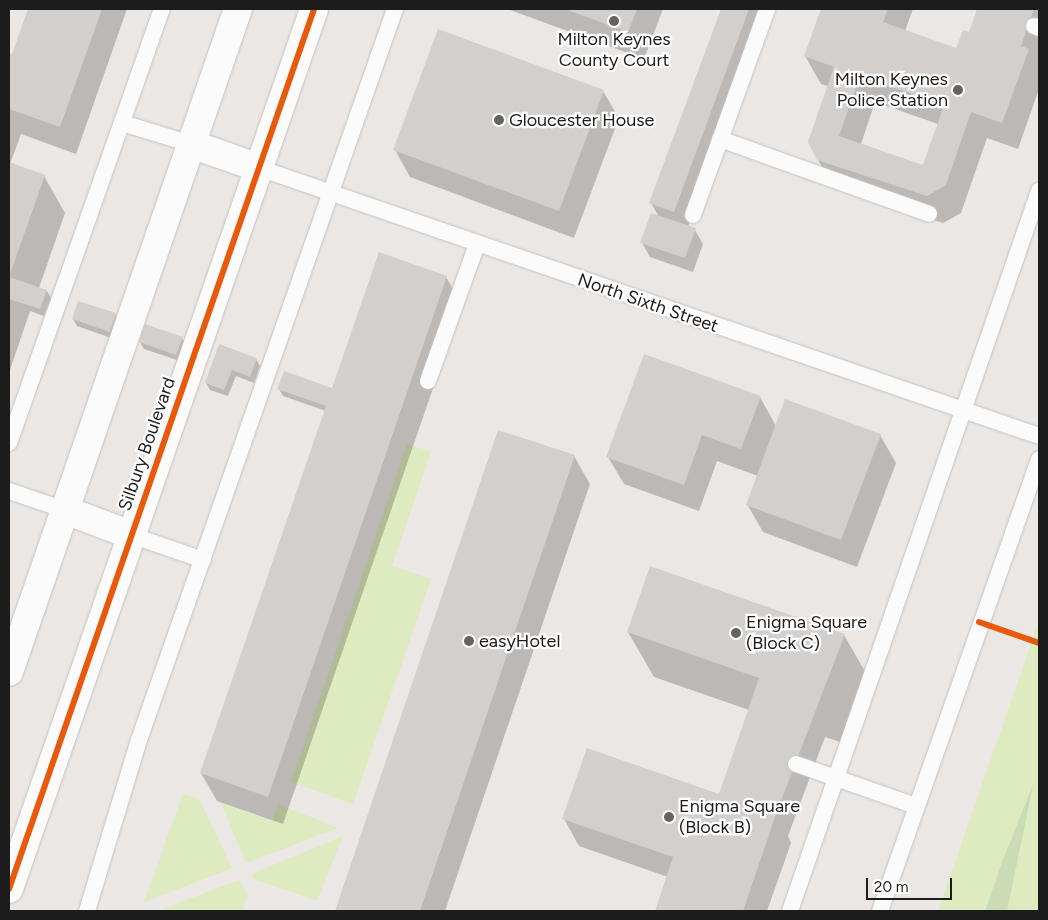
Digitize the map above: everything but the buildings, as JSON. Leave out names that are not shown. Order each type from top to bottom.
[{"type":"street","points":[[9,672],[238,9]]},
{"type":"street","name":"Silbury Boulevard","points":[[9,889],[314,9]]},
{"type":"street","points":[[191,144],[259,168]]},
{"type":"street","points":[[65,510],[131,535]]},
{"type":"lane","points":[[9,443],[162,9]]},
{"type":"lane","points":[[87,911],[139,740],[203,560],[329,192],[395,9]]},
{"type":"lane","points":[[693,215],[767,9]]},
{"type":"lane","points":[[122,123],[191,144]]},
{"type":"lane","points":[[720,139],[929,214]]},
{"type":"lane","name":"North Sixth Street","points":[[259,168],[477,244],[963,408],[1039,436]]},
{"type":"lane","points":[[790,911],[1039,191]]},
{"type":"lane","points":[[428,381],[477,244]]},
{"type":"lane","points":[[880,911],[1039,459]]},
{"type":"lane","points":[[9,491],[65,510]]},
{"type":"lane","points":[[131,535],[203,560]]},
{"type":"lane","points":[[796,764],[916,806]]},
{"type":"green space","points":[[407,444],[431,452],[392,566],[431,579],[353,804],[291,782]]},
{"type":"green space","points":[[1039,621],[1039,911],[938,911]]},
{"type":"green space","points":[[1033,785],[1007,911],[985,911],[1003,860]]},
{"type":"green space","points":[[183,794],[199,799],[232,868],[144,902]]},
{"type":"green space","points":[[220,801],[272,821],[278,804],[338,828],[246,863]]},
{"type":"green space","points":[[343,836],[317,901],[253,879],[252,874]]},
{"type":"green space","points":[[239,880],[248,895],[242,911],[160,910]]},
{"type":"cycle path","points":[[9,889],[314,9]]},
{"type":"cycle path","points":[[979,622],[1039,643]]},
{"type":"place","name":"Milton Keynes County Court","points":[[614,21]]},
{"type":"place","name":"Milton Keynes Police Station","points":[[958,90]]},
{"type":"place","name":"Gloucester House","points":[[499,120]]},
{"type":"place","name":"Enigma Square (Block C)","points":[[736,633]]},
{"type":"place","name":"easyHotel","points":[[469,641]]},
{"type":"place","name":"Enigma Square (Block B)","points":[[669,817]]}]
